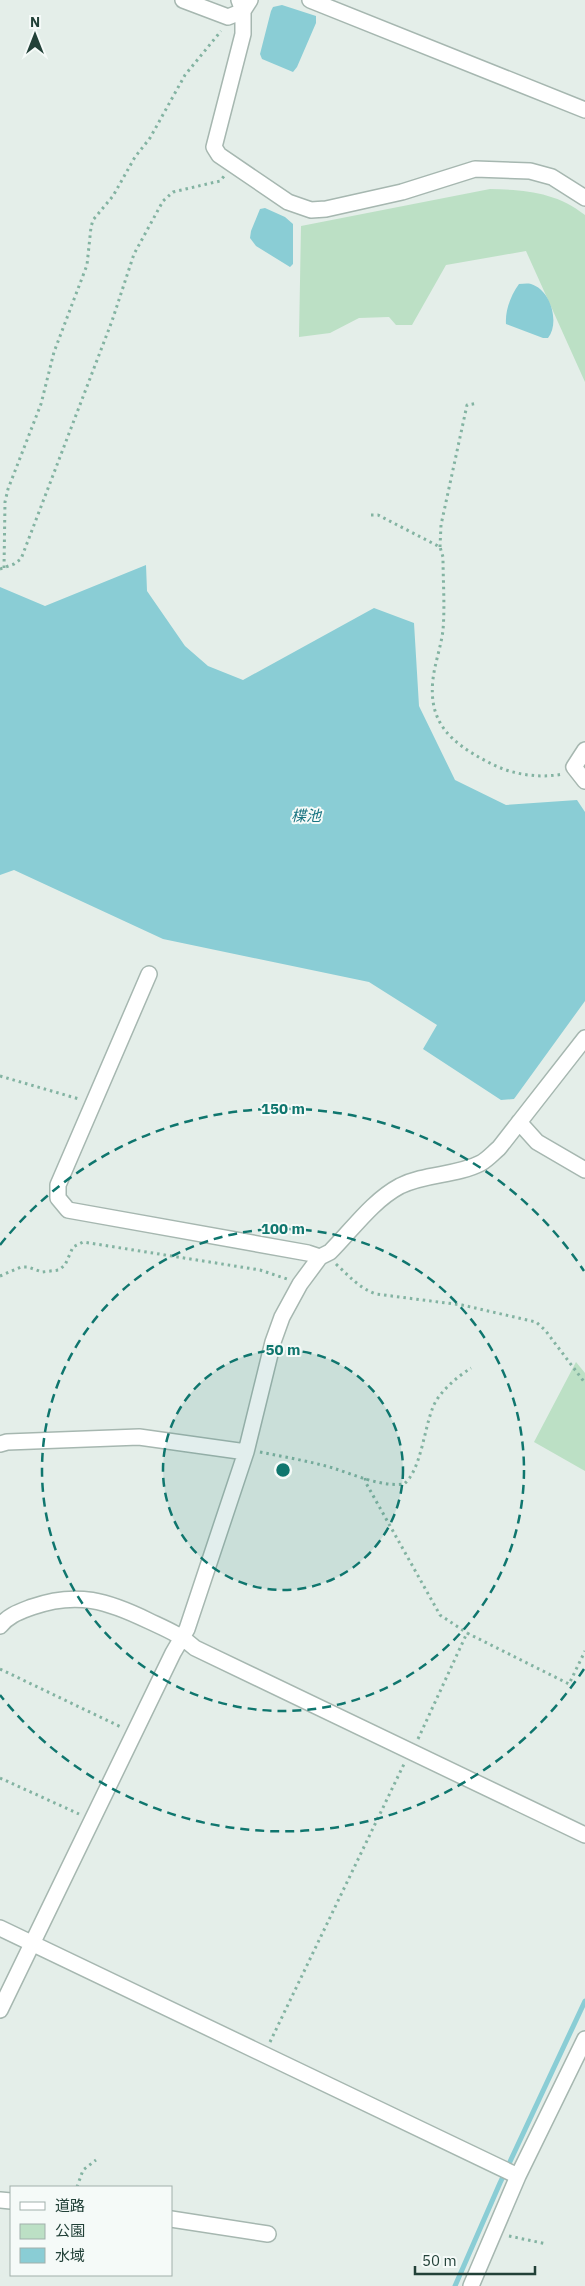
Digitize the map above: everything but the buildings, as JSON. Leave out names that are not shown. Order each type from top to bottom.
[{"type":"street","points":[[183,0],[228,16],[244,4]]},
{"type":"street","points":[[310,0],[585,110]]},
{"type":"street","points":[[244,4],[243,34],[214,147],[219,155],[288,202],[311,210],[326,209],[402,192],[475,168],[530,171],[552,177],[585,198]]},
{"type":"street","points":[[585,750],[574,767],[585,780]]},
{"type":"street","points":[[149,974],[58,1186],[58,1198],[68,1210],[323,1256]]},
{"type":"street","points":[[0,2010],[173,1653],[187,1629],[246,1452],[273,1342],[282,1317],[300,1284],[323,1256],[382,1198],[401,1186],[428,1176],[465,1170],[483,1162],[499,1148],[585,1038]]},
{"type":"street","points":[[519,1122],[537,1142],[585,1170]]},
{"type":"street","points":[[0,1444],[7,1442],[139,1437],[246,1452]]},
{"type":"street","points":[[0,1626],[10,1615],[62,1599],[84,1599],[122,1608],[183,1637],[195,1648],[585,1835]]},
{"type":"street","points":[[0,1928],[508,2171]]},
{"type":"street","points":[[471,2286],[495,2230],[508,2171],[585,2039]]},
{"type":"street","points":[[172,2219],[268,2234]]},
{"type":"path","points":[[2,568],[5,502],[8,489],[41,404],[54,352],[87,265],[91,227],[94,220],[113,196],[135,156],[150,138],[180,82],[224,27],[228,16]]},
{"type":"path","points":[[2,568],[21,558],[112,321],[134,254],[163,201],[173,192],[183,188],[220,181],[230,162]]},
{"type":"path","points":[[478,403],[467,405],[441,525],[443,630],[433,677],[432,694],[435,716],[457,744],[488,763],[512,772],[546,776],[563,774],[574,767]]},
{"type":"path","points":[[371,515],[378,515],[440,547]]},
{"type":"path","points":[[0,1076],[94,1104]]},
{"type":"path","points":[[0,1276],[21,1267],[51,1273],[59,1270],[65,1265],[73,1248],[83,1242],[260,1270],[300,1284]]},
{"type":"path","points":[[323,1256],[355,1283],[365,1290],[376,1294],[462,1305],[536,1322],[545,1330],[585,1383]]},
{"type":"path","points":[[246,1452],[289,1457],[365,1478],[397,1485],[404,1484],[409,1481],[412,1475],[433,1406],[445,1390],[471,1368]]},
{"type":"path","points":[[365,1478],[380,1512],[440,1615],[467,1634],[569,1684],[585,1651]]},
{"type":"path","points":[[264,2054],[467,1634]]},
{"type":"path","points":[[0,1669],[134,1733]]},
{"type":"path","points":[[0,1778],[92,1819]]},
{"type":"path","points":[[77,2186],[83,2170],[96,2160]]},
{"type":"path","points":[[495,2230],[510,2237],[547,2244]]},
{"type":"green space","points":[[490,189],[516,190],[551,197],[563,201],[585,215],[585,382],[526,251],[446,265],[412,325],[396,325],[389,317],[359,318],[330,333],[299,337],[301,226]]},
{"type":"green space","points":[[576,1362],[585,1373],[585,1471],[534,1442]]},
{"type":"water","points":[[282,5],[316,16],[316,23],[293,72],[262,59],[260,54],[271,11],[273,7]]},
{"type":"water","points":[[265,208],[285,217],[293,224],[293,264],[290,267],[256,246],[250,238],[260,209]]},
{"type":"water","points":[[519,284],[530,284],[538,287],[548,300],[552,308],[553,324],[552,332],[548,338],[543,338],[506,324],[506,313],[509,303]]},
{"type":"water","name":"楪池","points":[[146,565],[147,591],[185,646],[208,666],[243,680],[374,608],[414,623],[419,706],[455,780],[506,805],[577,800],[585,812],[585,1001],[514,1099],[501,1100],[423,1049],[437,1025],[369,982],[163,939],[14,870],[0,875],[0,587],[45,606]]},
{"type":"waterway","points":[[455,2286],[500,2183],[585,2001]]}]
